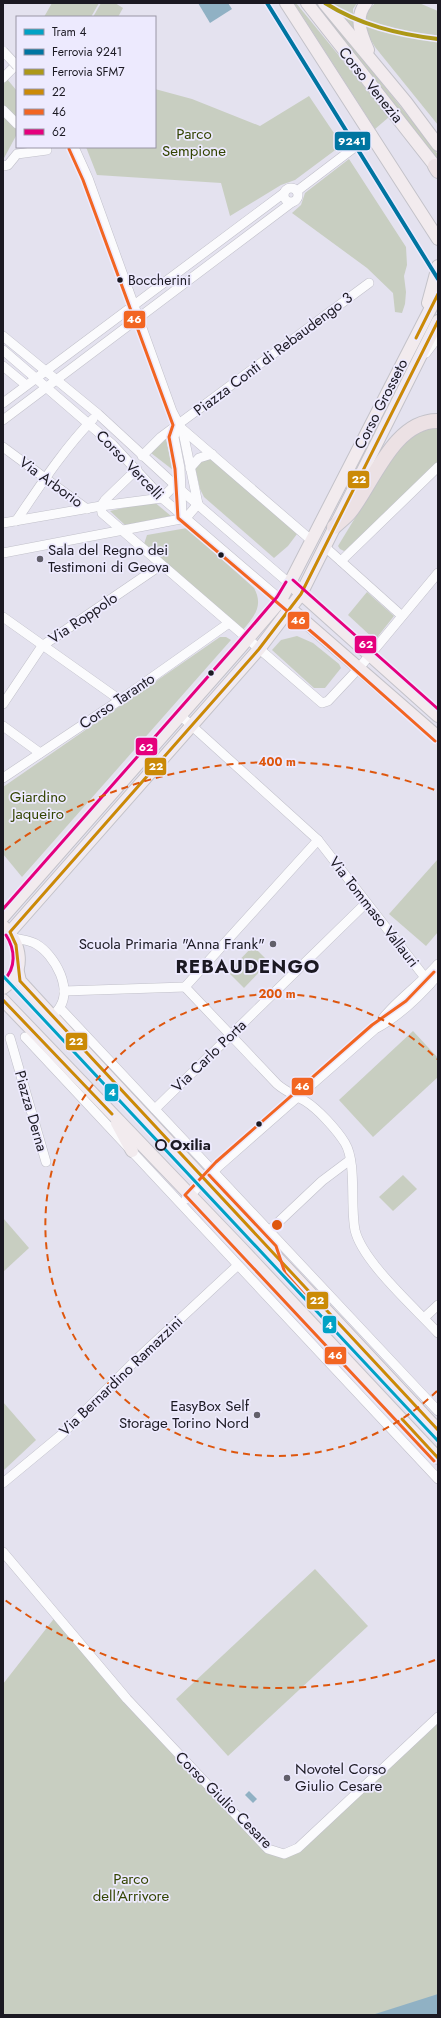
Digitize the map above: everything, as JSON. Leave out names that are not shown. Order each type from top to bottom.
[{"type":"highway","points":[[334,527],[349,514],[400,437],[418,425],[438,421]]},
{"type":"main road","points":[[286,3],[372,134],[438,239]]},
{"type":"main road","name":"Corso Venezia","points":[[307,3],[437,168]]},
{"type":"main road","name":"Corso Venezia","points":[[324,3],[406,102],[438,145]]},
{"type":"main road","points":[[366,3],[360,16],[359,25],[373,62]]},
{"type":"main road","points":[[420,330],[438,266]]},
{"type":"main road","name":"Corso Grosseto","points":[[3,917],[248,640],[281,600],[438,294]]},
{"type":"main road","name":"Corso Grosseto","points":[[9,932],[259,650],[291,609],[301,594],[438,321]]},
{"type":"main road","name":"Corso Vercelli","points":[[290,584],[438,716]]},
{"type":"main road","name":"Corso Vercelli","points":[[281,600],[438,737]]},
{"type":"main road","points":[[9,932],[18,951],[17,968],[20,981],[52,1017],[209,1176],[289,1270],[438,1430]]},
{"type":"main road","points":[[3,988],[12,979],[17,968]]},
{"type":"main road","points":[[3,1000],[30,1035],[50,1049],[115,1117],[185,1200],[247,1253],[438,1458]]},
{"type":"main road","points":[[115,1117],[123,1138],[132,1151]]},
{"type":"street","points":[[3,51],[16,64]]},
{"type":"street","points":[[3,78],[16,66]]},
{"type":"street","points":[[3,110],[16,123]]},
{"type":"street","points":[[297,191],[372,134]]},
{"type":"street","points":[[3,166],[8,165],[17,154],[47,150],[46,148]]},
{"type":"street","points":[[3,553],[123,531],[184,517],[198,504],[183,432],[178,425],[88,178],[74,148]]},
{"type":"street","points":[[3,403],[284,193],[291,188],[297,191]]},
{"type":"street","points":[[3,420],[48,388],[291,203],[298,197],[297,191]]},
{"type":"street","points":[[284,193],[286,201],[291,203]]},
{"type":"street","name":"Piazza Conti di Rebaudengo 3","points":[[142,456],[155,442],[369,283]]},
{"type":"street","name":"Corso Vercelli","points":[[3,336],[98,414],[142,456],[290,584]]},
{"type":"street","name":"Corso Grosseto","points":[[414,368],[438,337]]},
{"type":"street","name":"Corso Vercelli","points":[[3,350],[89,423],[137,469],[162,498],[281,600]]},
{"type":"street","points":[[3,366],[26,385]]},
{"type":"street","points":[[16,521],[45,478],[98,414]]},
{"type":"street","points":[[178,425],[311,540]]},
{"type":"street","points":[[178,425],[174,437],[179,488],[184,517]]},
{"type":"street","name":"Via Arborio","points":[[3,447],[85,508]]},
{"type":"street","points":[[190,468],[199,458],[212,454]]},
{"type":"street","points":[[341,561],[438,467]]},
{"type":"street","points":[[102,509],[137,469]]},
{"type":"street","points":[[3,523],[85,508],[102,509],[162,498],[179,488]]},
{"type":"street","points":[[102,509],[123,531],[161,565],[322,703],[328,701],[359,668],[438,573]]},
{"type":"street","points":[[324,546],[402,616]]},
{"type":"street","name":"Via Roppolo","points":[[3,704],[42,646],[161,565]]},
{"type":"street","points":[[3,617],[120,700]]},
{"type":"street","name":"Corso Taranto","points":[[3,778],[120,700],[229,623]]},
{"type":"street","name":"Via Tommaso Vallauri","points":[[181,716],[318,840],[428,981]]},
{"type":"street","points":[[3,726],[40,753]]},
{"type":"street","points":[[64,991],[184,987],[318,840]]},
{"type":"street","name":"Via Carlo Porta","points":[[155,1109],[366,903]]},
{"type":"street","points":[[9,932],[33,943],[46,953],[60,973],[64,991],[60,1008],[52,1017]]},
{"type":"street","points":[[428,981],[438,964]]},
{"type":"street","points":[[185,1200],[209,1176],[376,1030],[382,1018],[428,981],[438,975]]},
{"type":"street","points":[[184,987],[279,1086],[314,1108],[341,1137],[347,1147],[350,1160],[354,1222],[359,1242],[368,1258],[438,1333]]},
{"type":"street","points":[[60,1008],[155,1109],[209,1176],[269,1231],[438,1411]]},
{"type":"street","points":[[30,1035],[56,1071],[132,1151],[185,1200],[237,1266],[438,1478]]},
{"type":"street","name":"Piazza Derna","points":[[30,1035],[6,1037],[46,1162]]},
{"type":"street","points":[[50,1049],[56,1071]]},
{"type":"street","points":[[269,1231],[322,1181],[350,1160]]},
{"type":"street","points":[[280,1243],[289,1270]]},
{"type":"street","name":"Via Bernardino Ramazzini","points":[[3,1483],[61,1435],[138,1358],[237,1266]]},
{"type":"street","points":[[424,1318],[438,1305]]},
{"type":"street","name":"Corso Giulio Cesare","points":[[3,1552],[141,1714],[268,1849],[284,1854],[298,1848],[438,1717]]},
{"type":"green space","points":[[52,3],[99,3],[92,16],[45,16]]},
{"type":"green space","points":[[101,3],[115,3],[123,8],[119,16],[94,16]]},
{"type":"green space","points":[[294,3],[296,3],[389,117],[375,129]]},
{"type":"green space","points":[[312,3],[318,3],[435,150],[438,155],[438,160]]},
{"type":"green space","points":[[332,3],[357,3],[353,9],[353,29]]},
{"type":"green space","points":[[375,3],[419,3],[438,11],[438,125],[375,47],[364,28],[368,11]]},
{"type":"green space","points":[[7,79],[16,90],[16,136],[3,160],[3,85]]},
{"type":"green space","name":"Parco Sempione","points":[[156,89],[192,99],[260,126],[309,96],[342,145],[295,180],[281,185],[230,216],[221,183],[97,175],[86,148],[156,148]]},
{"type":"green space","points":[[349,159],[406,247],[407,265],[404,276],[406,292],[405,304],[402,313],[395,312],[393,293],[367,268],[292,213],[301,205],[305,193]]},
{"type":"green space","points":[[438,425],[438,461],[351,547],[344,551],[340,549],[338,546],[403,439],[414,431]]},
{"type":"green space","points":[[166,439],[173,470],[151,453]]},
{"type":"green space","points":[[210,457],[297,534],[288,546],[274,558],[204,497],[200,489],[195,467],[199,462]]},
{"type":"green space","points":[[153,501],[171,516],[125,525],[110,511]]},
{"type":"green space","points":[[187,528],[254,588],[257,594],[258,606],[254,616],[242,631],[144,544],[147,535]]},
{"type":"green space","points":[[367,592],[394,616],[375,640],[348,615]]},
{"type":"green space","points":[[297,636],[313,643],[339,664],[341,668],[325,688],[314,688],[272,650],[281,640]]},
{"type":"green space","name":"Giardino Jaqueiro","points":[[220,637],[226,637],[231,640],[22,877],[3,854],[3,787]]},
{"type":"green space","points":[[438,859],[438,932],[426,946],[389,914]]},
{"type":"green space","points":[[253,946],[269,962],[244,988],[228,972]]},
{"type":"green space","points":[[413,1031],[438,1058],[438,1077],[373,1137],[339,1100]]},
{"type":"green space","points":[[403,1175],[417,1189],[393,1211],[379,1197]]},
{"type":"green space","points":[[3,1218],[29,1248],[3,1272]]},
{"type":"green space","points":[[3,1402],[36,1440],[3,1471]]},
{"type":"green space","points":[[315,1569],[368,1626],[228,1756],[176,1699]]},
{"type":"green space","name":"Parco dell'Arrivore","points":[[56,1616],[268,1849],[284,1854],[299,1848],[438,1719],[438,1995],[374,2015],[3,2015],[3,1684]]},
{"type":"water","points":[[198,3],[228,3],[232,9],[210,23]]},
{"type":"water","points":[[249,1791],[257,1799],[253,1803],[245,1795]]},
{"type":"water","points":[[438,1994],[438,2015],[372,2015]]},
{"type":"tram line","name":"4","points":[[3,976],[438,1441]]},
{"type":"rail line","name":"9241","points":[[267,3],[438,279]]},
{"type":"rail line","name":"SFM7","points":[[325,3],[338,11],[365,23],[393,31],[438,39]]},
{"type":"transit line","name":"46","points":[[69,149],[83,180],[173,425],[169,437],[175,469],[178,518],[327,645],[435,741]]},
{"type":"transit line","name":"22","points":[[416,338],[438,294]]},
{"type":"transit line","name":"22","points":[[438,321],[301,594],[259,649],[10,932],[16,945],[20,981],[438,1430]]},
{"type":"transit line","name":"62","points":[[293,580],[438,709]]},
{"type":"transit line","name":"62","points":[[3,909],[235,646],[277,597],[286,582]]},
{"type":"transit line","name":"62","points":[[3,981],[11,970],[13,958],[13,952],[6,935]]},
{"type":"transit line","name":"46","points":[[434,972],[406,1001],[372,1025],[216,1162],[185,1195],[434,1461]]},
{"type":"transit line","name":"22","points":[[3,1000],[112,1114]]},
{"type":"transit line","name":"46","points":[[209,1175],[276,1246],[285,1273],[309,1300]]},
{"type":"transit line","name":"22","points":[[402,1419],[438,1458]]},
{"type":"place","name":"Boccherini","points":[[120,280]]},
{"type":"place","name":"Sala del Regno dei Testimoni di Geova","points":[[40,559]]},
{"type":"place","name":"Scuola Primaria \"Anna Frank\"","points":[[273,944]]},
{"type":"place","name":"Oxilia","points":[[161,1145]]},
{"type":"place","name":"EasyBox Self Storage Torino Nord","points":[[257,1415]]},
{"type":"place","name":"Novotel Corso Giulio Cesare","points":[[287,1778]]},
{"type":"district","name":"REBAUDENGO","points":[[248,966]]}]
